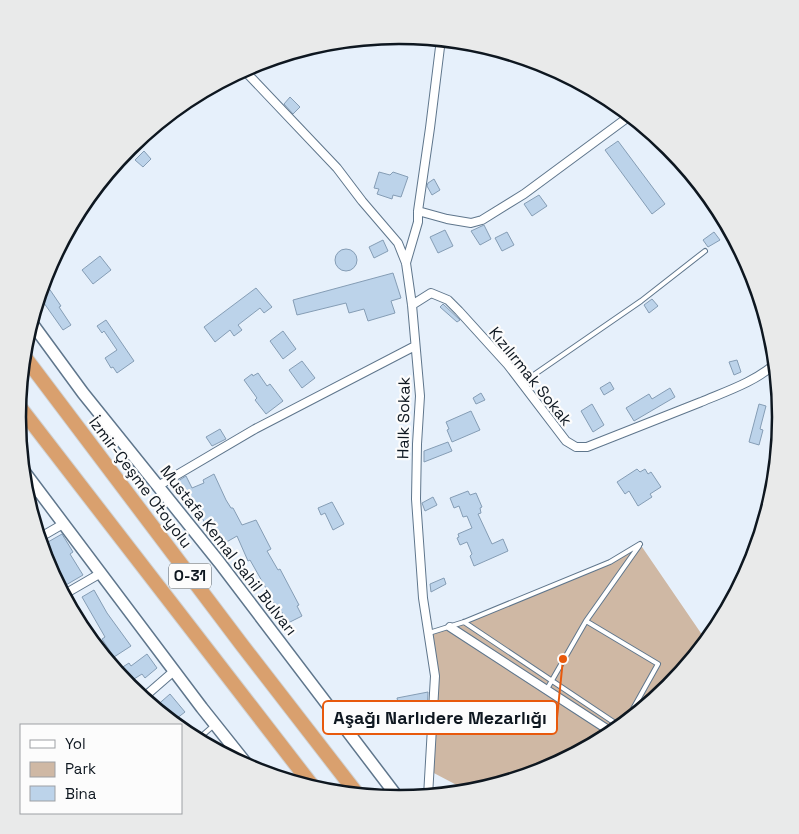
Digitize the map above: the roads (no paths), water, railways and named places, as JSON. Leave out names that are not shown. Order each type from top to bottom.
[{"type":"highway","name":"İzmir-Çeşme Otoyolu","points":[[30,364],[352,787]]},
{"type":"highway","name":"O-31","points":[[26,415],[307,779]]},
{"type":"main road","name":"Mustafa Kemal Sahil Bulvarı","points":[[37,330],[83,393],[219,562],[392,790]]},
{"type":"main road","points":[[33,489],[101,573],[234,752]]},
{"type":"street","points":[[406,263],[418,222],[440,46]]},
{"type":"street","name":"Halk Sokak","points":[[249,75],[337,168],[398,243],[406,263],[412,305],[420,396],[416,444],[416,499],[423,598],[436,676],[428,789]]},
{"type":"street","points":[[418,210],[447,220],[471,223],[482,220],[524,194],[625,120]]},
{"type":"street","name":"Kızılırmak Sokak","points":[[412,305],[431,293],[448,300],[522,383],[566,441],[576,447],[587,447],[647,424],[742,385],[770,368]]},
{"type":"street","points":[[158,486],[255,429],[415,346]]},
{"type":"street","points":[[45,534],[63,524]]},
{"type":"street","points":[[70,592],[101,573]]},
{"type":"street","points":[[450,627],[605,728]]},
{"type":"street","points":[[148,693],[174,671]]},
{"type":"lane","points":[[522,383],[641,301],[705,251]]},
{"type":"lane","points":[[429,633],[464,622],[610,562],[640,544],[586,621],[546,690]]},
{"type":"lane","points":[[586,621],[658,664],[633,708]]},
{"type":"lane","points":[[464,622],[615,721]]},
{"type":"lane","points":[[203,734],[214,724]]},
{"type":"place","name":"Aşağı Narlıdere Mezarlığı","points":[[563,659]]}]
